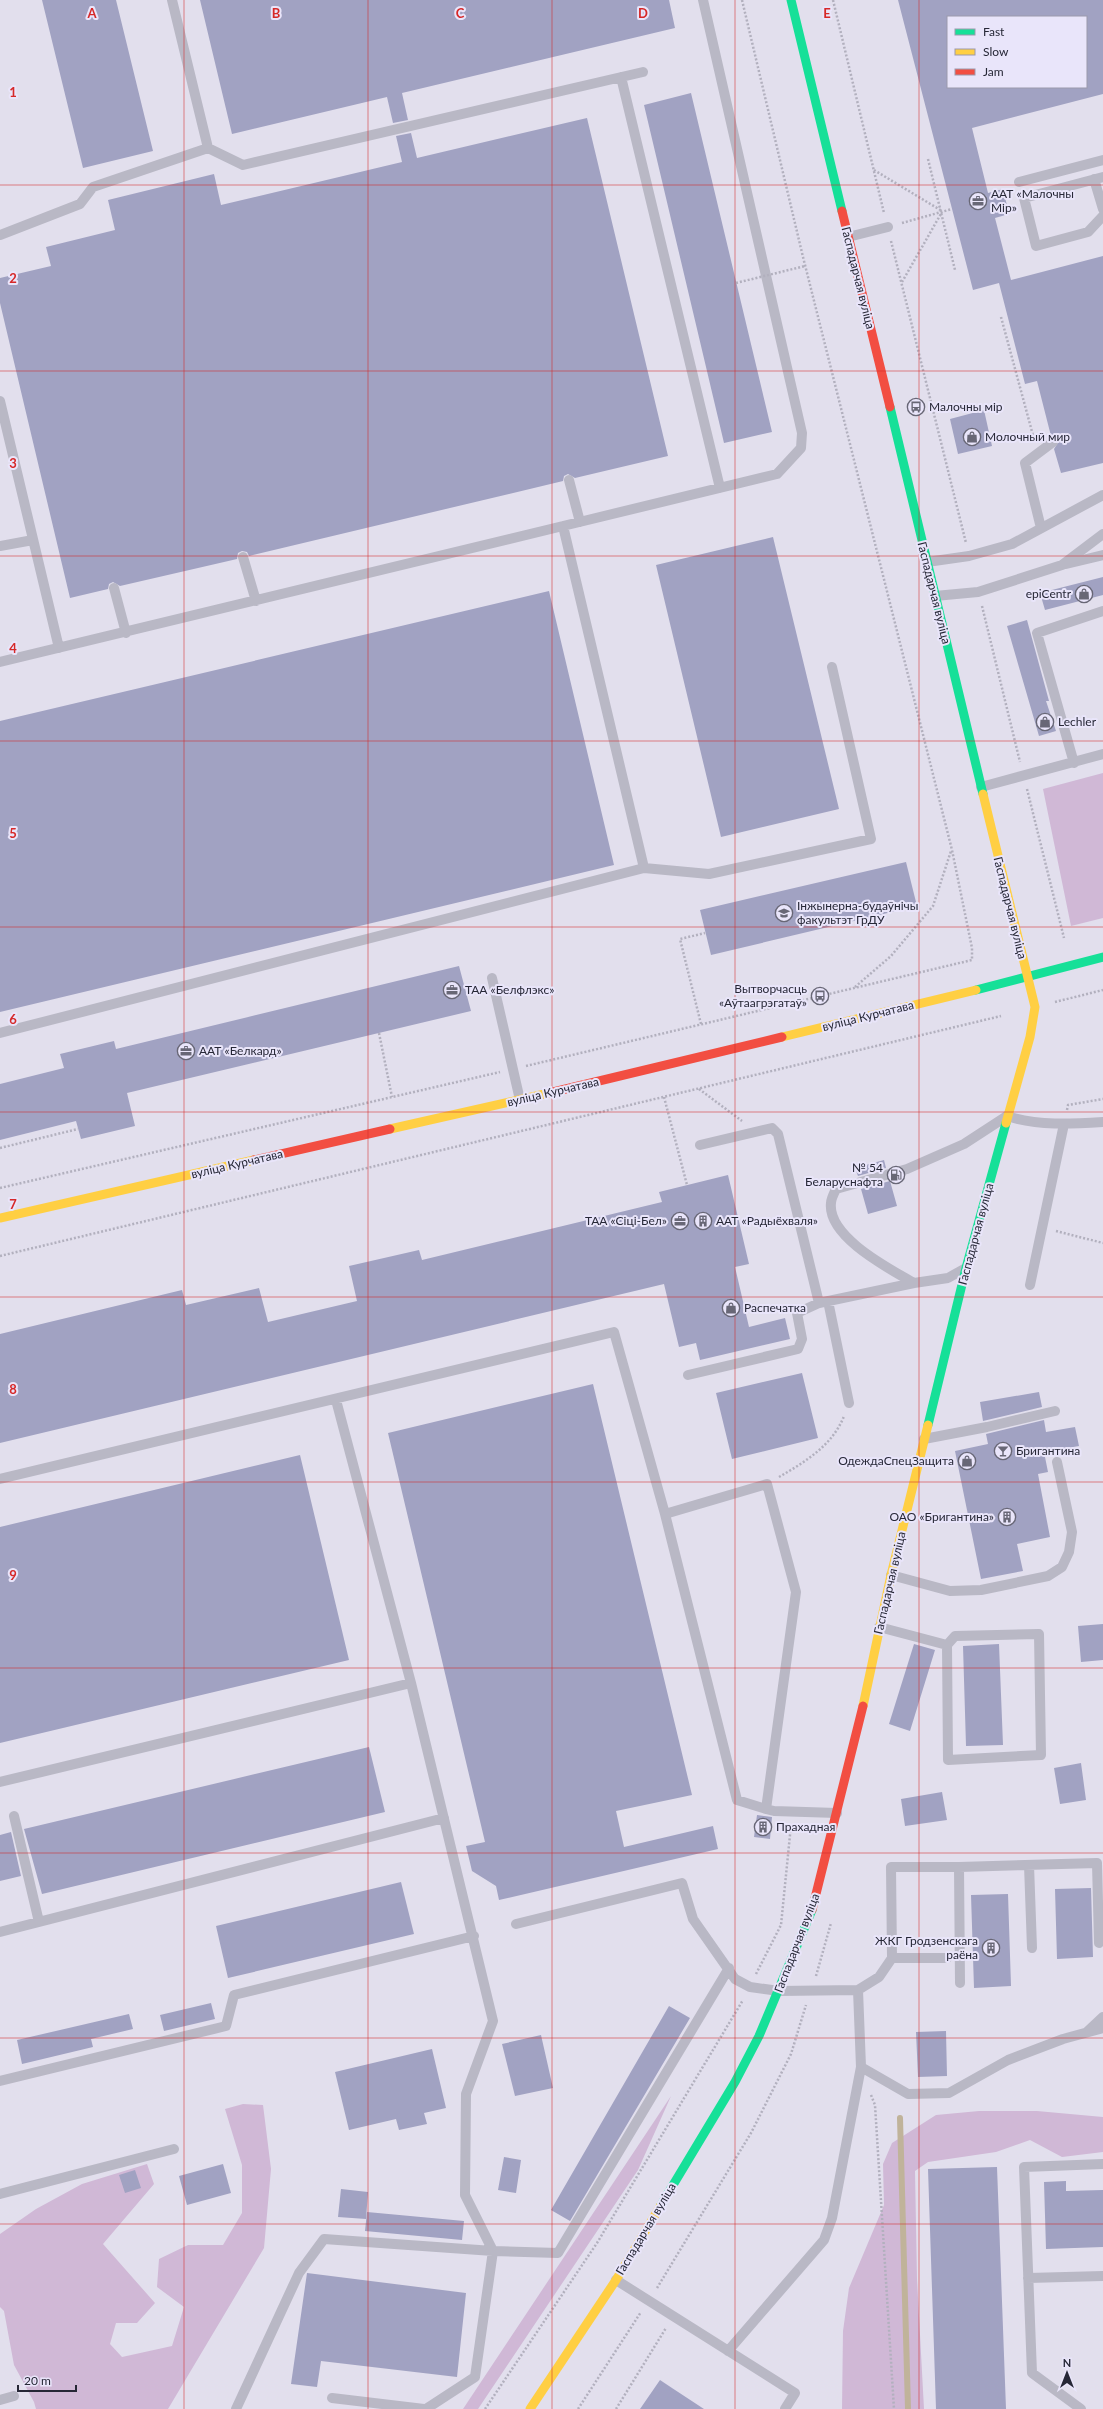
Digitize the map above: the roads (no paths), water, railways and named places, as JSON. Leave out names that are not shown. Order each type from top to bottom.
[{"type":"street","name":"Гаспадарчая вуліца","points":[[530,2409],[616,2280],[735,2082],[759,2036],[779,1991],[814,1903],[862,1711],[891,1574],[966,1268],[1030,1037],[1035,1007],[791,0]]},
{"type":"street","name":"вуліца Курчатава","points":[[0,1218],[520,1100],[1103,957]]},
{"type":"lane","points":[[172,0],[208,148]]},
{"type":"lane","points":[[0,662],[126,633],[777,474],[801,448],[802,433],[703,0]]},
{"type":"lane","points":[[0,235],[80,204],[94,188],[208,148],[243,165],[643,72]]},
{"type":"lane","points":[[622,77],[720,488]]},
{"type":"lane","points":[[1019,182],[1103,160]]},
{"type":"lane","points":[[1103,209],[1099,178],[1024,198],[1036,246],[1088,232],[1103,216]]},
{"type":"lane","points":[[848,237],[888,227]]},
{"type":"lane","points":[[0,403],[59,648]]},
{"type":"lane","points":[[1041,528],[1025,463],[1053,442]]},
{"type":"lane","points":[[569,480],[580,522]]},
{"type":"lane","points":[[927,562],[969,556],[1012,544],[1103,495]]},
{"type":"lane","points":[[563,526],[644,868]]},
{"type":"lane","points":[[1062,566],[1103,534]]},
{"type":"lane","points":[[0,546],[33,540]]},
{"type":"lane","points":[[935,596],[978,592],[1103,555]]},
{"type":"lane","points":[[243,557],[256,601]]},
{"type":"lane","points":[[114,588],[126,633]]},
{"type":"lane","points":[[1074,763],[1038,633],[1103,611]]},
{"type":"lane","points":[[0,1033],[644,868],[709,874],[871,839],[832,667]]},
{"type":"lane","points":[[981,787],[1103,754]]},
{"type":"lane","points":[[492,978],[520,1100]]},
{"type":"lane","points":[[914,1283],[856,1246],[836,1224],[830,1204],[836,1189],[907,1169],[964,1144],[1007,1116],[1018,1119],[1064,1124],[1103,1122]]},
{"type":"lane","points":[[1030,1285],[1064,1124]]},
{"type":"lane","points":[[700,1145],[772,1128],[778,1134],[849,1403]]},
{"type":"lane","points":[[688,1375],[798,1349],[802,1339],[797,1313],[823,1302],[914,1283],[948,1278],[966,1268]]},
{"type":"lane","points":[[0,1479],[336,1400],[614,1332],[665,1514],[737,1800],[766,1809],[837,1814]]},
{"type":"lane","points":[[332,2398],[425,2409],[475,2377],[493,2251],[465,2195],[466,2094],[493,2021],[474,1936],[336,1400]]},
{"type":"lane","points":[[924,1439],[987,1427],[1055,1411]]},
{"type":"lane","points":[[891,1574],[950,1591],[981,1590],[1048,1576],[1062,1567],[1069,1552],[1072,1532],[1057,1462]]},
{"type":"lane","points":[[665,1514],[767,1484],[796,1592],[766,1809]]},
{"type":"lane","points":[[880,1627],[947,1645]]},
{"type":"lane","points":[[1039,1634],[1040,1755],[948,1760],[947,1645],[955,1636],[1039,1634]]},
{"type":"lane","points":[[0,1782],[410,1683]]},
{"type":"lane","points":[[14,1816],[39,1922]]},
{"type":"lane","points":[[0,1932],[444,1818]]},
{"type":"lane","points":[[516,1924],[682,1883],[693,1919],[735,1978],[750,1987],[779,1991],[858,1990],[879,1977],[892,1958],[892,1867],[959,1867],[1096,1863],[1099,1943]]},
{"type":"lane","points":[[1029,1864],[1032,1948]]},
{"type":"lane","points":[[959,1867],[960,1983]]},
{"type":"lane","points":[[0,2082],[226,2026],[234,1995],[474,1936]]},
{"type":"lane","points":[[892,1958],[947,1958]]},
{"type":"lane","points":[[236,2409],[299,2273],[324,2239],[493,2251],[558,2253],[729,1968]]},
{"type":"lane","points":[[728,2351],[809,2260],[824,2240],[832,2218],[861,2067],[858,1990]]},
{"type":"lane","points":[[1087,2033],[1103,2017]]},
{"type":"lane","points":[[861,2067],[908,2094],[949,2093],[1008,2060],[1063,2039],[1103,2028]]},
{"type":"lane","points":[[0,2194],[174,2149]]},
{"type":"lane","points":[[1081,2409],[1032,2373],[1024,2167],[1103,2164]]},
{"type":"lane","points":[[1028,2278],[1103,2276]]},
{"type":"lane","points":[[616,2280],[795,2393],[785,2409]]},
{"type":"lane","points":[[0,2400],[14,2396]]},
{"type":"waterway","points":[[900,2118],[908,2409]]},
{"type":"place","name":"ААТ «Малочны Мір»","points":[[978,201]]},
{"type":"place","name":"Малочны мір","points":[[916,407]]},
{"type":"place","name":"Молочный мир","points":[[972,437]]},
{"type":"place","name":"epiCentr","points":[[1084,594]]},
{"type":"place","name":"Lechler","points":[[1045,722]]},
{"type":"place","name":"Інжынерна-будаўнічы факультэт ГрДУ","points":[[784,913]]},
{"type":"place","name":"ТАА «Белфлэкс»","points":[[452,990]]},
{"type":"place","name":"Вытворчасць «Аўтаагрэгатаў»","points":[[820,996]]},
{"type":"place","name":"ААТ «Белкард»","points":[[186,1051]]},
{"type":"place","name":"№ 54 Беларуснафта","points":[[896,1175]]},
{"type":"place","name":"ТАА «Сіці-Бел»","points":[[680,1221]]},
{"type":"place","name":"ААТ «Радыёхваля»","points":[[703,1221]]},
{"type":"place","name":"Распечатка","points":[[731,1308]]},
{"type":"place","name":"Бригантина","points":[[1003,1451]]},
{"type":"place","name":"ОдеждаСпецЗащита","points":[[967,1461]]},
{"type":"place","name":"ОАО «Бригантина»","points":[[1007,1517]]},
{"type":"place","name":"Прахадная","points":[[763,1827]]},
{"type":"place","name":"ЖКГ Гродзенскага раёна","points":[[991,1948]]}]
